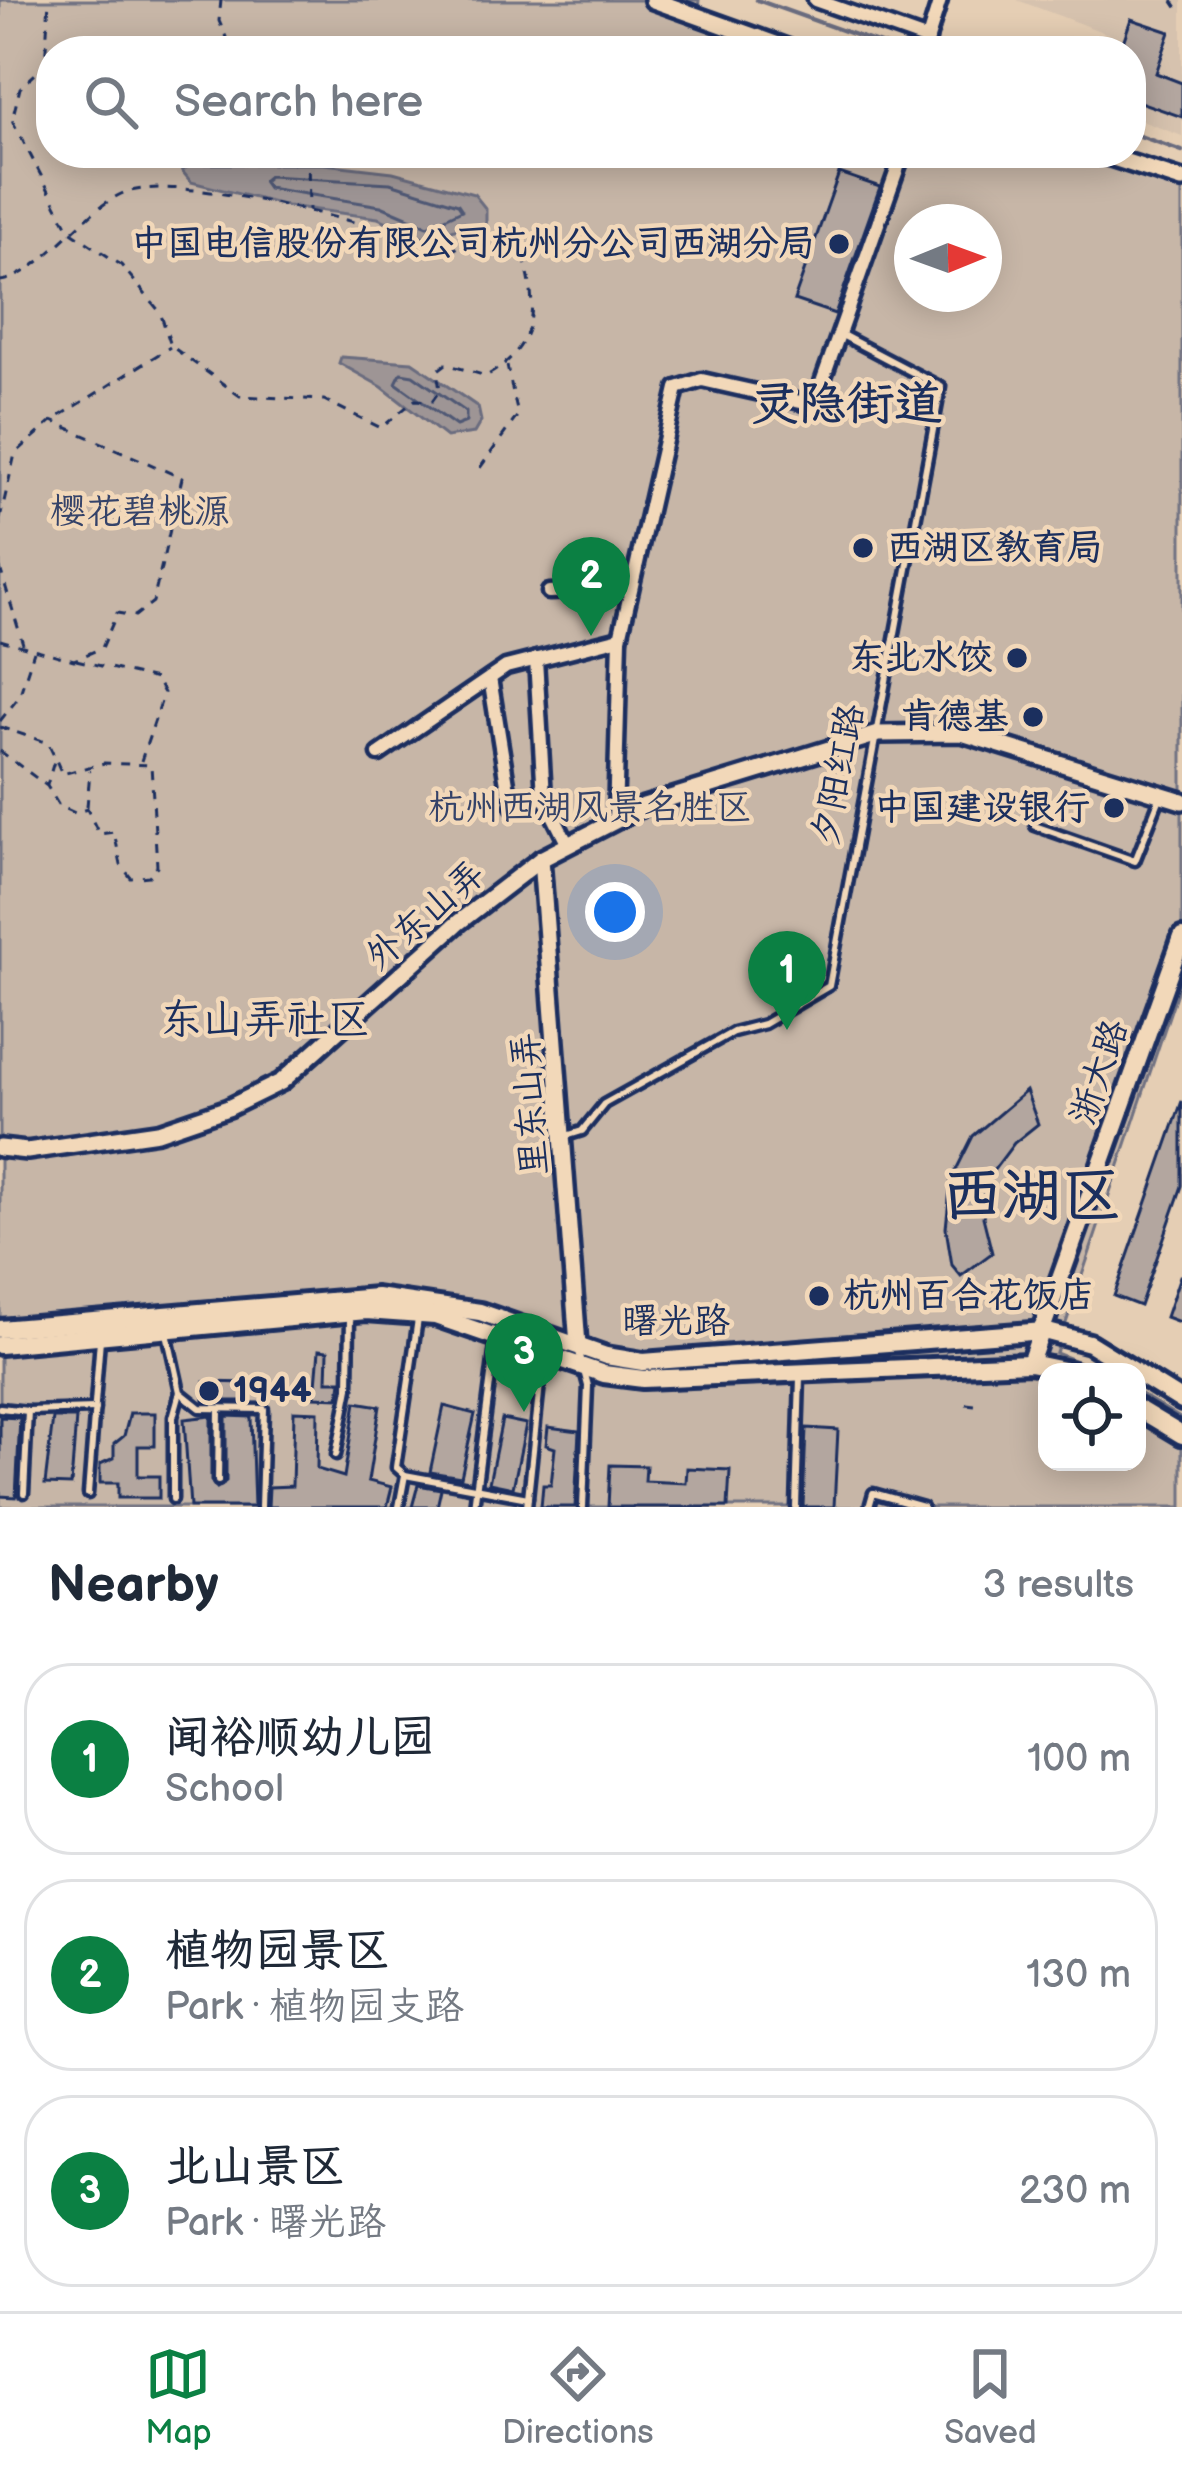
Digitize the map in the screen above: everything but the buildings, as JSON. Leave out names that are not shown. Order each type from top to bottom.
[{"type":"main road","name":"浙大路","points":[[1030,1364],[1182,938]]},
{"type":"main road","name":"曙光路","points":[[0,1329],[376,1297],[481,1312],[607,1356],[680,1361],[1044,1331],[1089,1343],[1121,1363]]},
{"type":"main road","name":"曙光路","points":[[0,1345],[350,1312],[418,1315],[643,1379],[1038,1365]]},
{"type":"main road","name":"曙光路","points":[[1146,1378],[1182,1401]]},
{"type":"main road","points":[[1146,1413],[1182,1435]]},
{"type":"street","points":[[653,0],[753,36]]},
{"type":"street","points":[[814,0],[917,36]]},
{"type":"street","points":[[929,36],[940,0]]},
{"type":"street","points":[[615,821],[620,638],[677,388],[702,380],[814,405],[897,168]]},
{"type":"street","points":[[1145,168],[1182,180]]},
{"type":"street","points":[[550,592],[629,590]]},
{"type":"street","points":[[379,754],[506,667],[620,638]]},
{"type":"street","points":[[536,659],[544,797],[568,845]]},
{"type":"street","points":[[490,678],[508,790]]},
{"type":"street","name":"外东山弄","points":[[0,1148],[27,1151],[158,1132],[228,1108],[281,1082],[459,922],[541,859],[644,806],[878,734],[962,734],[1182,801]]},
{"type":"street","points":[[513,806],[544,797]]},
{"type":"street","name":"里东山弄","points":[[541,859],[578,1345]]},
{"type":"lane","name":"夕阳红路","points":[[564,1137],[582,1131],[604,1104],[733,1032],[764,1024],[829,986],[941,387],[837,332]]},
{"type":"lane","points":[[1035,826],[1136,861],[1162,795]]},
{"type":"lane","points":[[336,1456],[349,1388],[350,1312]]},
{"type":"lane","points":[[418,1315],[396,1467],[405,1475],[527,1503],[544,1351]]},
{"type":"lane","points":[[167,1330],[180,1392],[173,1417],[173,1499]]},
{"type":"lane","points":[[474,1507],[497,1334]]},
{"type":"lane","points":[[88,1493],[100,1336]]},
{"type":"lane","points":[[578,1345],[588,1385],[583,1507]]},
{"type":"lane","points":[[796,1507],[800,1374]]},
{"type":"lane","points":[[180,1392],[200,1408],[264,1409],[261,1507]]},
{"type":"lane","points":[[0,1408],[95,1409]]},
{"type":"lane","points":[[218,1481],[219,1408]]},
{"type":"lane","points":[[24,1493],[28,1411]]},
{"type":"lane","points":[[399,1507],[405,1475]]},
{"type":"lane","points":[[869,1507],[873,1492],[923,1507]]},
{"type":"path","points":[[47,36],[49,0]]},
{"type":"path","points":[[221,0],[219,21],[226,36]]},
{"type":"path","points":[[1172,0],[1182,15]]},
{"type":"path","points":[[36,73],[20,88],[12,120],[36,166]]},
{"type":"path","points":[[0,280],[13,279],[70,231],[121,193],[184,186],[309,211],[455,249],[482,233],[519,243],[530,273],[533,314],[514,361],[486,376],[454,363],[437,371],[440,390],[432,401],[415,400],[381,428],[324,400],[240,396],[171,346],[160,312],[121,265],[70,231],[37,168]]},
{"type":"path","points":[[308,168],[309,211]]},
{"type":"path","points":[[0,519],[15,454],[52,421],[171,346]]},
{"type":"path","points":[[480,468],[518,415],[507,364]]},
{"type":"path","points":[[52,421],[182,478],[153,602],[135,616],[117,613],[102,648],[74,659]]},
{"type":"path","points":[[0,568],[24,646]]},
{"type":"path","points":[[0,640],[156,679],[164,693],[140,762]]},
{"type":"path","points":[[34,649],[19,697],[0,724],[48,743],[62,774],[140,762],[152,765],[157,866],[148,876],[130,878],[114,832],[99,834],[87,809],[90,770]]},
{"type":"path","points":[[0,752],[47,786],[59,806],[75,813],[87,809]]},
{"type":"path","points":[[47,786],[55,758]]},
{"type":"path","points":[[966,1404],[976,1405]]},
{"type":"shaded area","points":[[1017,0],[1182,0],[1182,136],[1146,123],[1146,36],[1108,34]]},
{"type":"green space","name":"杭州西湖风景名胜区","points":[[0,0],[699,0],[698,9],[771,36],[36,36],[36,168],[1126,168],[1182,189],[1182,977],[1056,1353],[1081,1363],[1038,1363],[1038,1471],[1146,1471],[1146,1397],[1182,1419],[1182,1507],[0,1507]]},
{"type":"water","points":[[358,168],[393,172],[474,194],[486,209],[486,226],[468,224],[428,239],[378,218],[287,206],[191,182],[182,171]]},
{"type":"water","points":[[341,357],[412,362],[478,407],[481,421],[474,433],[446,437],[382,387],[339,363]]},
{"type":"waterway","points":[[757,0],[858,36]]},
{"type":"waterway","points":[[1146,138],[1182,151]]},
{"type":"place","name":"中国电信股份有限公司杭州分公司西湖分局","points":[[839,244]]},
{"type":"place","name":"西湖区教育局","points":[[863,548]]},
{"type":"place","name":"植物园景区","points":[[591,636]]},
{"type":"place","name":"东北水饺","points":[[1017,658]]},
{"type":"place","name":"肯德基","points":[[1033,717]]},
{"type":"place","name":"中国建设银行","points":[[1114,808]]},
{"type":"place","name":"闻裕顺幼儿园","points":[[787,1030]]},
{"type":"place","name":"杭州百合花饭店","points":[[819,1296]]},
{"type":"place","name":"1944","points":[[209,1391]]},
{"type":"place","name":"北山景区","points":[[524,1412]]},
{"type":"district","name":"灵隐街道","points":[[846,404]]},
{"type":"district","name":"东山弄社区","points":[[265,1020]]},
{"type":"district","name":"西湖区","points":[[1032,1197]]},
{"type":"park label","name":"樱花碧桃源","points":[[140,512]]}]
